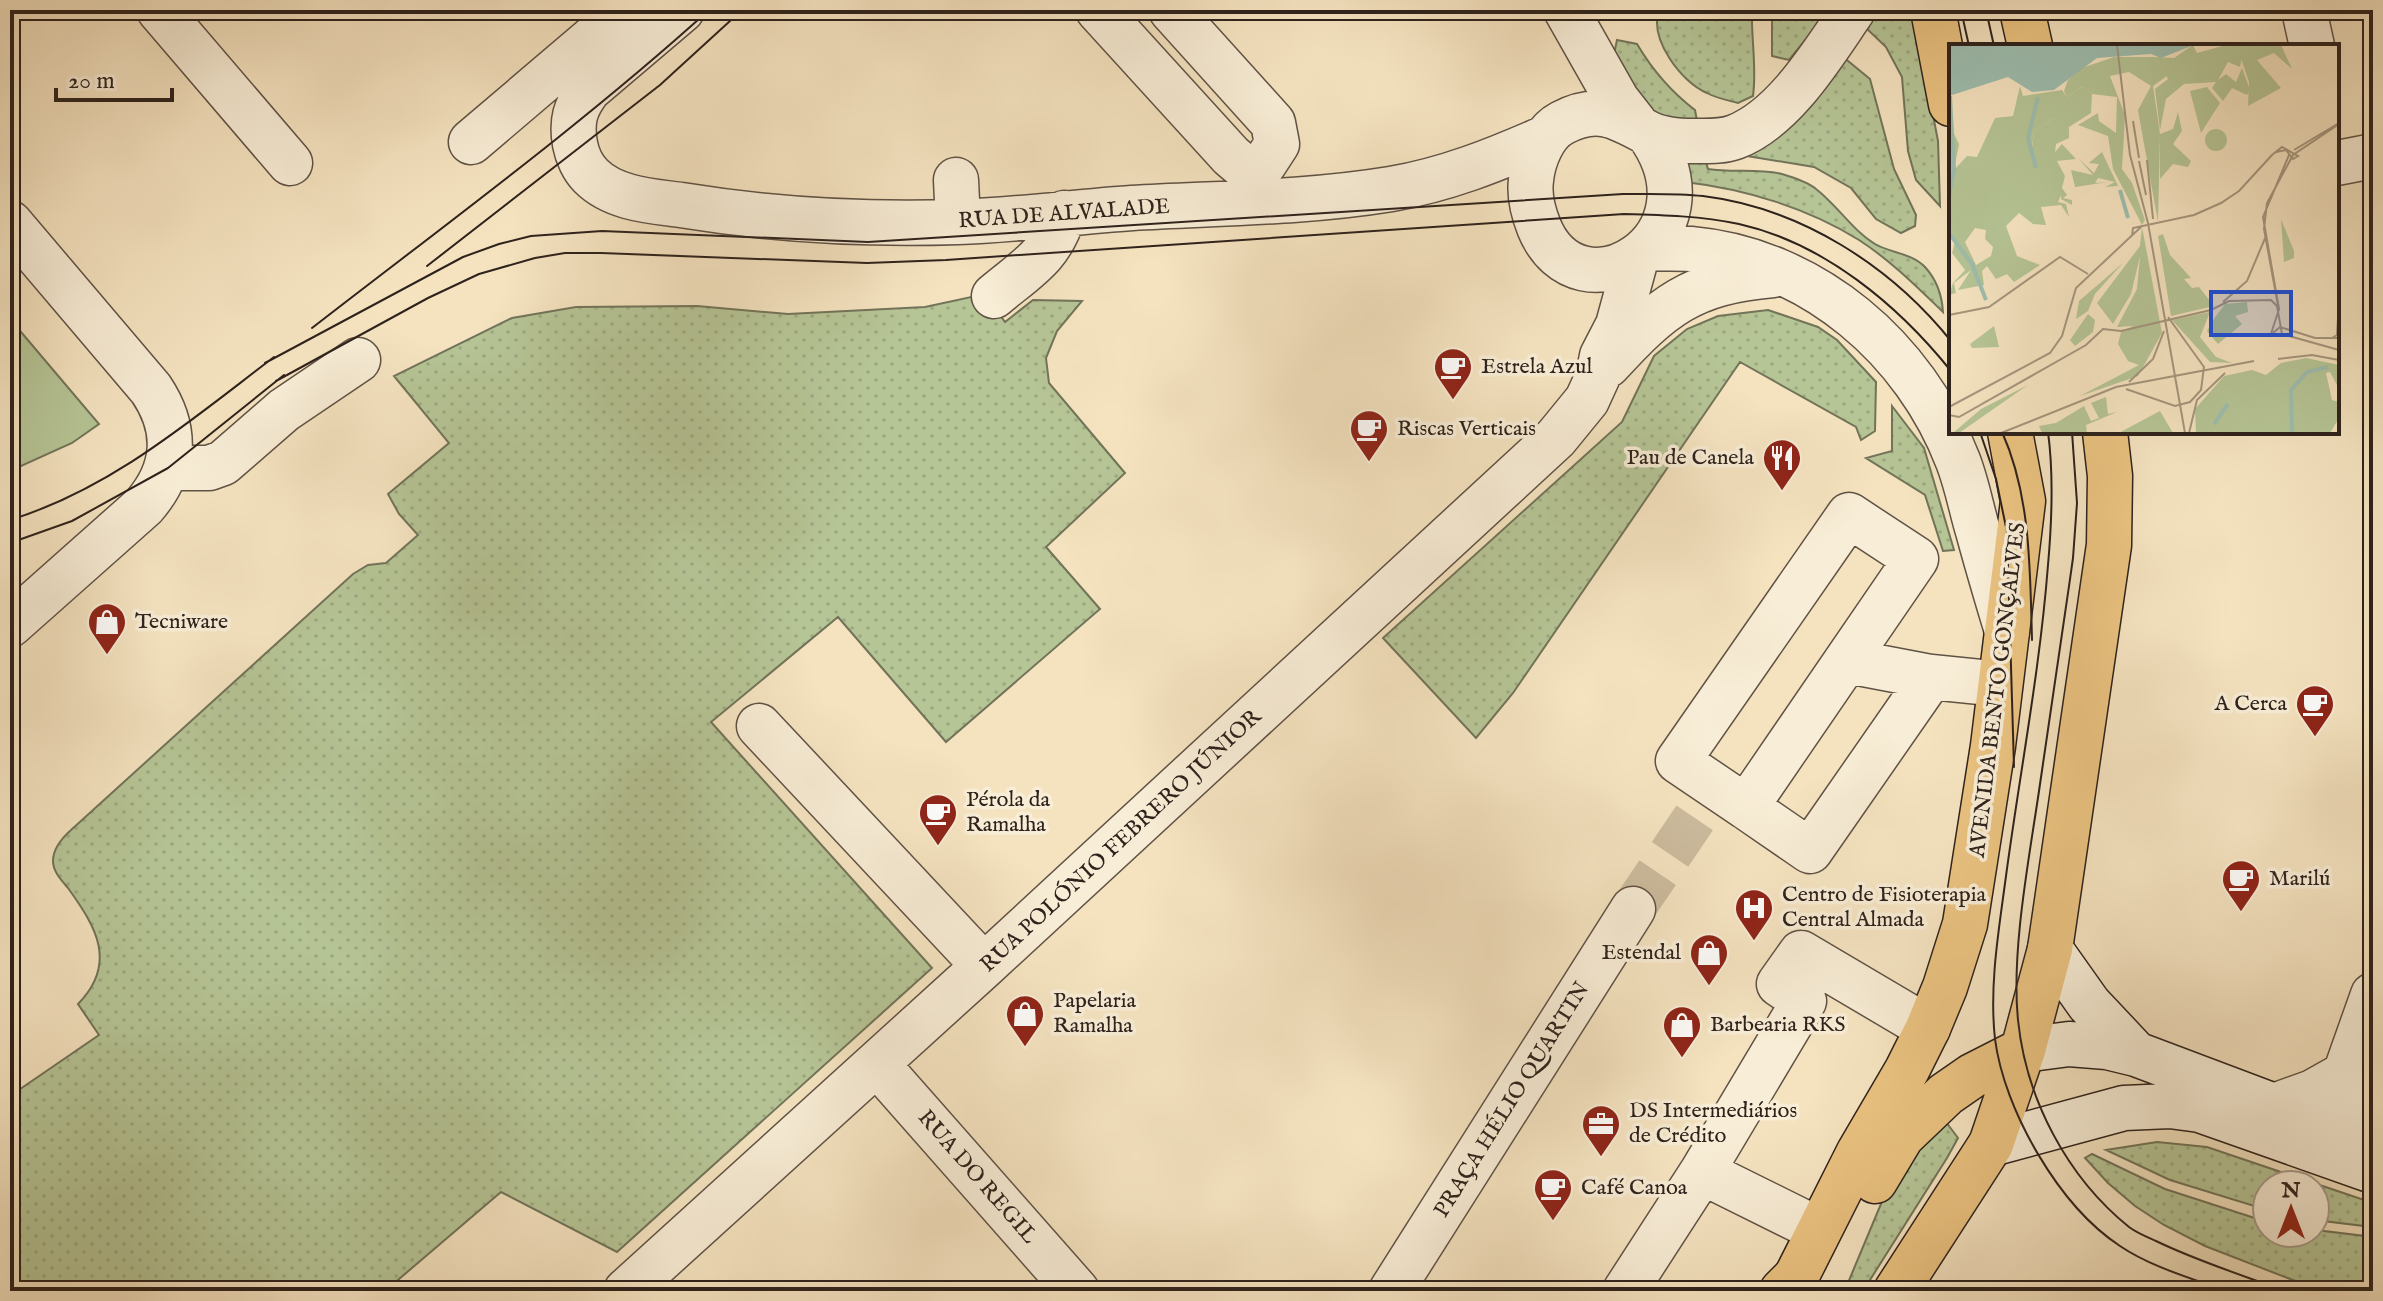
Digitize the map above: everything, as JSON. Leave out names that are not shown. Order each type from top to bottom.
[{"type":"main road","points":[[1933,10],[1949,94]]},
{"type":"main road","points":[[2022,10],[2030,44]]},
{"type":"main road","name":"AVENIDA BENTO GONÇALVES","points":[[1797,1288],[1819,1230],[1928,1028],[1965,924],[2023,501],[2010,434]]},
{"type":"main road","points":[[1896,1291],[1991,1144],[2023,1050],[2050,949],[2109,545],[2110,476],[2105,434]]},
{"type":"main road","points":[[1797,1288],[1867,1193],[1902,1136],[1957,1085],[2023,1050]]},
{"type":"street","points":[[159,10],[290,163]]},
{"type":"street","points":[[471,142],[626,10]]},
{"type":"street","name":"RUA DE ALVALADE","points":[[682,10],[589,89],[579,102],[573,127],[577,152],[591,177],[631,197],[746,216],[822,222],[957,201],[1064,213],[1298,200],[1423,182],[1484,165],[1551,132]]},
{"type":"street","points":[[1098,10],[1231,156],[1250,172],[1264,164],[1277,144],[1273,123],[1171,10]]},
{"type":"street","points":[[1551,132],[1578,116],[1595,113],[1613,115],[1681,141],[1716,142],[1737,137],[1771,114],[1794,92],[1853,10]]},
{"type":"street","points":[[2304,10],[2312,44]]},
{"type":"street","points":[[1576,15],[1617,100],[1661,151],[1670,177],[1672,193],[1659,233],[1642,254]]},
{"type":"street","points":[[1576,15],[1569,92],[1534,164],[1531,200],[1543,235],[1579,277],[1588,294],[1600,366]]},
{"type":"street","points":[[2339,163],[2373,156]]},
{"type":"street","points":[[994,296],[1045,253],[1053,242],[1064,213]]},
{"type":"street","points":[[10,223],[160,403],[167,420],[169,437],[168,468],[155,493],[10,625]]},
{"type":"street","points":[[1565,261],[1603,270],[1616,268],[1642,254],[1692,249],[1738,258],[1788,274],[1829,296],[1867,327],[1906,369],[1932,409],[1958,459],[2007,631]]},
{"type":"street","name":"RUA POLÓNIO FEBRERO JÚNIOR","points":[[626,1291],[984,966],[1556,438],[1587,400],[1618,325],[1642,254]]},
{"type":"street","name":"RUA POLÓNIO FEBRERO JÚNIOR","points":[[1600,366],[1656,315],[1689,295],[1719,283],[1788,274]]},
{"type":"street","points":[[168,468],[209,468],[223,463],[284,410],[358,360]]},
{"type":"street","points":[[1719,803],[1847,661],[1916,559],[1849,515],[1678,761],[1719,803],[1810,851],[1931,677]]},
{"type":"street","points":[[1847,661],[1931,677],[2000,684]]},
{"type":"street","points":[[759,726],[984,966]]},
{"type":"street","name":"PRAÇA HÉLIO QUARTIN","points":[[1391,1291],[1633,909]]},
{"type":"street","points":[[2050,949],[2089,1004],[2136,1054]]},
{"type":"street","points":[[1625,1291],[1702,1172],[1804,1001],[1779,984],[1801,953],[1928,1028]]},
{"type":"street","points":[[2274,1106],[2313,1092],[2345,1074],[2373,995]]},
{"type":"street","points":[[2023,1050],[2069,1044],[2107,1047],[2136,1054],[2274,1106],[2373,1136]]},
{"type":"street","name":"RUA DO REGIL","points":[[877,1064],[1077,1291]]},
{"type":"street","points":[[2345,1074],[2373,1136]]},
{"type":"street","points":[[1991,1144],[2124,1108],[2170,1106],[2200,1110],[2373,1171]]},
{"type":"street","points":[[1702,1172],[1819,1230]]},
{"type":"green space","points":[[1659,10],[1752,10],[1753,96],[1738,103],[1710,95],[1687,79],[1663,46],[1657,21]]},
{"type":"green space","points":[[1772,10],[1830,10],[1789,60],[1772,56]]},
{"type":"green space","points":[[1870,10],[1913,10],[1938,141],[1940,206],[1916,180],[1908,151],[1902,77],[1886,47],[1863,25]]},
{"type":"green space","points":[[1617,40],[1637,44],[1663,80],[1695,110],[1699,131],[1673,129],[1636,98],[1614,54]]},
{"type":"green space","points":[[1842,56],[1870,79],[1894,169],[1916,215],[1915,226],[1901,233],[1876,219],[1851,188],[1814,167],[1741,155],[1780,136]]},
{"type":"green space","points":[[1678,153],[1704,155],[1708,169],[1773,172],[1813,186],[1867,238],[1881,247],[1920,262],[1938,288],[1943,312],[1881,256],[1819,218],[1775,202],[1685,182]]},
{"type":"green space","points":[[985,294],[1005,322],[1033,300],[1082,301],[1057,331],[1046,358],[1049,383],[1125,473],[1046,547],[1100,609],[946,742],[838,617],[711,722],[932,968],[617,1252],[501,1192],[385,1291],[10,1291],[10,1096],[99,1035],[78,1004],[97,974],[100,960],[98,945],[87,917],[56,873],[53,865],[55,852],[68,833],[353,574],[368,565],[386,563],[418,535],[399,514],[388,494],[449,443],[394,376],[512,318],[576,307],[697,306],[788,314],[925,307]]},
{"type":"green space","points":[[1768,310],[1818,327],[1837,340],[1876,382],[1875,431],[1861,440],[1856,427],[1740,362],[1513,693],[1476,738],[1383,638],[1622,422],[1654,356],[1687,329],[1718,316]]},
{"type":"green space","points":[[10,319],[99,424],[72,443],[10,471]]},
{"type":"green space","points":[[1892,406],[1924,448],[1954,550],[1943,551],[1925,495],[1866,458],[1892,451]]},
{"type":"green space","points":[[1943,1118],[1958,1138],[1947,1158],[1863,1291],[1845,1290],[1883,1199]]},
{"type":"green space","points":[[2157,1142],[2207,1147],[2272,1169],[2251,1169],[2251,1205],[2170,1180],[2106,1150]]},
{"type":"green space","points":[[2092,1154],[2165,1189],[2251,1217],[2251,1249],[2331,1249],[2331,1232],[2373,1237],[2373,1272],[2367,1291],[2321,1291],[2205,1246],[2135,1206],[2085,1158]]},
{"type":"green space","points":[[2331,1189],[2373,1203],[2373,1227],[2331,1222]]},
{"type":"tunnel","points":[[1633,909],[1696,816]]},
{"type":"tram line","points":[[312,328],[563,133],[709,10]]},
{"type":"tram line","points":[[427,266],[660,85],[742,10]]},
{"type":"tram line","points":[[1961,10],[1969,44]]},
{"type":"tram line","points":[[1986,10],[1994,44]]},
{"type":"tram line","points":[[265,363],[463,257],[531,236],[602,231],[868,242],[1623,194],[1703,196],[1774,213],[1808,227],[1871,265],[1927,313],[1949,339]]},
{"type":"tram line","points":[[276,381],[428,298],[479,274],[565,253],[867,263],[1624,214],[1725,221],[1770,233],[1801,246],[1829,261],[1883,300],[1949,369]]},
{"type":"tram line","points":[[10,520],[47,507],[116,471],[181,428],[274,357]]},
{"type":"tram line","points":[[10,543],[72,521],[168,468],[284,375]]},
{"type":"tram line","points":[[1981,434],[1996,479],[2007,532],[2014,767]]},
{"type":"tram line","points":[[2003,434],[2012,456],[2024,508],[2032,640]]},
{"type":"tram line","points":[[2048,434],[2052,498],[2044,604],[1994,978],[1993,1019],[2000,1067],[2022,1125],[2038,1154],[2056,1182],[2097,1229],[2145,1260],[2226,1291]]},
{"type":"tram line","points":[[2072,434],[2077,503],[2073,558],[2026,875],[2017,965],[2018,1020],[2030,1079],[2040,1107],[2069,1160],[2087,1185],[2129,1227],[2203,1261],[2285,1291]]},
{"type":"place","name":"Estrela Azul","points":[[1453,401]]},
{"type":"place","name":"Riscas Verticais","points":[[1369,463]]},
{"type":"place","name":"Pau de Canela","points":[[1782,492]]},
{"type":"place","name":"Tecniware","points":[[107,656]]},
{"type":"place","name":"A Cerca","points":[[2315,738]]},
{"type":"place","name":"Pérola da Ramalha","points":[[938,847]]},
{"type":"place","name":"Marilú","points":[[2241,913]]},
{"type":"place","name":"Centro de Fisioterapia Central Almada","points":[[1754,942]]},
{"type":"place","name":"Estendal","points":[[1709,987]]},
{"type":"place","name":"Papelaria Ramalha","points":[[1025,1048]]},
{"type":"place","name":"Barbearia RKS","points":[[1682,1059]]},
{"type":"place","name":"DS Intermediários de Crédito","points":[[1601,1158]]},
{"type":"place","name":"Café Canoa","points":[[1553,1222]]}]
